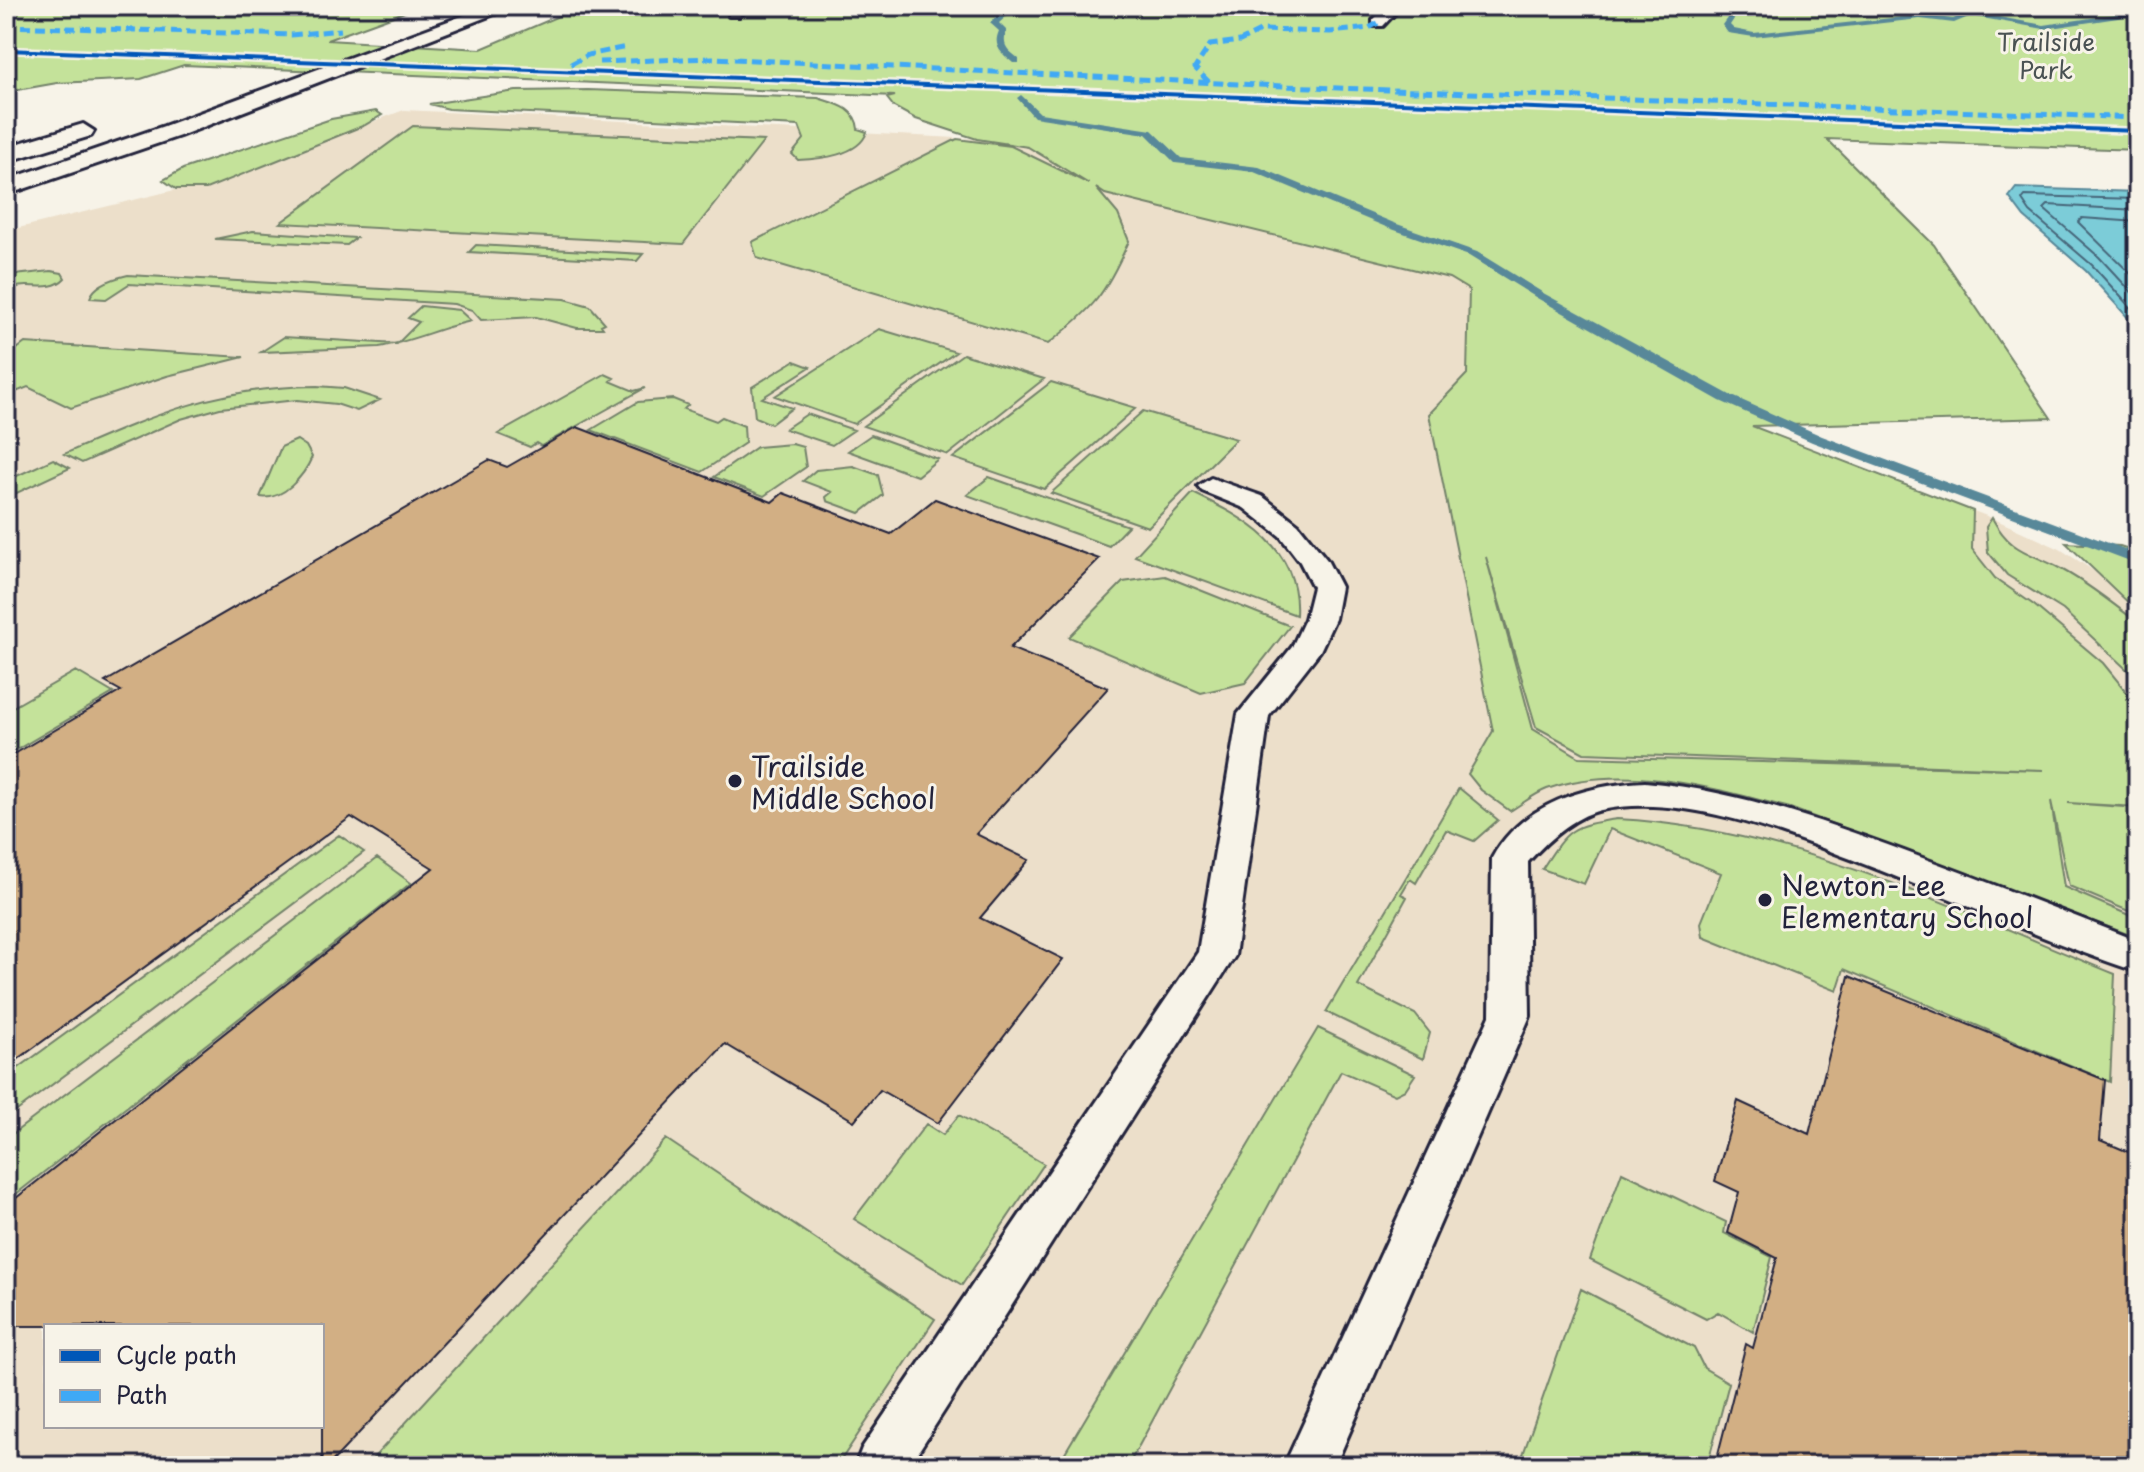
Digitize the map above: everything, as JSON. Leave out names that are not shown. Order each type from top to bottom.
[{"type":"main road","points":[[6,188],[172,131],[506,6]]},
{"type":"main road","points":[[230,80],[366,32]]},
{"type":"main road","points":[[6,155],[99,126]]},
{"type":"lane","points":[[1378,23],[1395,6]]},
{"type":"lane","points":[[880,1466],[1216,956],[1254,714],[1305,651],[1320,619],[1327,587],[1313,560],[1289,530],[1253,502],[1211,486]]},
{"type":"lane","points":[[1309,1466],[1510,1016],[1510,858],[1553,816],[1610,796],[1704,802],[1799,826],[2054,920],[2138,957]]},
{"type":"shaded area","name":"Trailside Middle School","points":[[404,110],[977,139],[1028,147],[1105,194],[1449,278],[1469,290],[1467,374],[1750,426],[1992,518],[2060,549],[2102,576],[2138,612],[2138,1466],[6,1466],[6,231],[224,178]]},
{"type":"green space","name":"Trailside Park","points":[[6,6],[421,6],[327,40],[481,49],[582,6],[2138,6],[2138,150],[1827,139],[1934,245],[2051,418],[1752,426],[1973,511],[1972,549],[1995,578],[2034,605],[2103,663],[2138,706],[2138,807],[2068,803],[2138,808],[2138,915],[2069,886],[2051,801],[2064,887],[2138,919],[2138,938],[1790,808],[1700,786],[1638,778],[1576,781],[1547,789],[1510,811],[1481,790],[1468,774],[1493,731],[1429,414],[1467,374],[1469,290],[1449,278],[1105,194],[1096,188],[1118,214],[1129,241],[1113,275],[1097,299],[1048,344],[757,258],[752,242],[957,139],[1011,146],[1089,184],[1028,147],[977,139],[916,119],[894,107],[887,98],[895,96],[184,65],[141,79],[57,83],[6,92]],"holes":[[[1486,557],[1536,727],[1584,753],[2044,770],[1579,757],[1533,729]]]},
{"type":"green space","points":[[588,90],[818,98],[849,111],[858,129],[867,132],[863,140],[847,151],[798,160],[792,154],[804,139],[799,126],[449,109],[429,104],[516,91]]},
{"type":"green space","points":[[376,111],[382,115],[365,125],[206,189],[176,189],[163,180],[183,169],[331,119]]},
{"type":"green space","points":[[413,126],[764,141],[683,244],[280,223]]},
{"type":"green space","points":[[253,231],[356,238],[347,245],[215,239]]},
{"type":"green space","points":[[476,245],[643,254],[637,261],[469,252]]},
{"type":"green space","points":[[51,271],[62,273],[65,278],[52,286],[21,286],[6,291],[6,276]]},
{"type":"green space","points":[[128,275],[565,299],[590,306],[605,323],[601,325],[603,328],[577,328],[536,317],[481,320],[472,310],[454,304],[129,284],[106,299],[90,298],[100,285]]},
{"type":"green space","points":[[421,306],[459,310],[471,321],[447,327],[398,343],[419,322],[408,318]]},
{"type":"green space","points":[[879,329],[956,352],[854,424],[775,396]]},
{"type":"green space","points":[[284,337],[394,344],[379,347],[261,352]]},
{"type":"green space","points":[[25,343],[244,357],[167,376],[71,408],[28,387],[6,396],[6,357]]},
{"type":"green space","points":[[963,354],[1044,379],[948,455],[863,426]]},
{"type":"green space","points":[[794,361],[810,367],[762,398],[792,408],[771,424],[755,417],[752,387]]},
{"type":"green space","points":[[605,374],[614,378],[610,381],[634,391],[645,388],[541,446],[536,443],[530,447],[498,434]]},
{"type":"green space","points":[[1051,382],[1136,408],[1044,489],[953,458]]},
{"type":"green space","points":[[317,386],[344,388],[380,400],[357,411],[336,404],[297,400],[220,408],[181,419],[82,463],[64,454],[186,406],[248,392]]},
{"type":"green space","points":[[673,399],[688,405],[684,409],[716,421],[722,417],[744,426],[745,443],[702,472],[591,430],[638,402]]},
{"type":"green space","points":[[1143,411],[1236,439],[1148,527],[1051,493]]},
{"type":"green space","points":[[807,414],[854,430],[832,445],[785,429]]},
{"type":"green space","points":[[871,435],[938,459],[917,476],[848,451]]},
{"type":"green space","points":[[297,440],[306,446],[312,457],[304,472],[292,486],[277,495],[260,497],[281,447]]},
{"type":"green space","points":[[792,444],[803,447],[806,467],[764,496],[714,477],[757,447]]},
{"type":"green space","points":[[53,459],[70,468],[6,498],[6,481]]},
{"type":"green space","points":[[853,466],[878,475],[883,495],[860,513],[827,501],[826,497],[832,492],[803,481],[816,470]]},
{"type":"green space","points":[[989,477],[1128,526],[1109,546],[967,495]]},
{"type":"green space","points":[[1193,493],[1250,525],[1279,553],[1295,591],[1296,615],[1135,556]]},
{"type":"green space","points":[[1992,518],[2014,545],[2081,581],[2138,623],[2138,680],[2063,610],[2007,575],[1988,552],[1986,527]]},
{"type":"green space","points":[[2066,543],[2120,546],[2138,552],[2138,612]]},
{"type":"green space","points":[[1165,576],[1290,626],[1245,683],[1201,693],[1069,637],[1123,582]]},
{"type":"green space","points":[[76,671],[113,693],[6,756],[6,711]]},
{"type":"green space","points":[[1459,788],[1498,820],[1474,841],[1446,830],[1416,883],[1410,879],[1401,894],[1407,897],[1358,986],[1415,1014],[1430,1033],[1423,1059],[1326,1012]]},
{"type":"green space","points":[[1617,819],[1682,826],[1746,838],[1809,855],[1933,899],[2115,974],[2110,1082],[1844,969],[1837,991],[1703,937],[1701,923],[1721,873],[1610,829],[1584,884],[1542,869],[1564,837],[1571,832],[1589,824]]},
{"type":"green space","points":[[339,835],[364,852],[6,1119],[6,1077]]},
{"type":"green space","points":[[377,858],[411,883],[6,1202],[6,1139]]},
{"type":"green space","points":[[1318,1028],[1415,1075],[1405,1090],[1395,1095],[1341,1071],[1128,1466],[1057,1466]]},
{"type":"green space","points":[[959,1115],[1044,1164],[962,1285],[854,1219],[926,1124],[943,1135]]},
{"type":"green space","points":[[666,1139],[935,1319],[837,1466],[366,1466]]},
{"type":"green space","points":[[1622,1172],[1726,1222],[1724,1233],[1772,1257],[1753,1332],[1718,1312],[1706,1319],[1590,1260]]},
{"type":"green space","points":[[1581,1289],[1694,1348],[1704,1368],[1729,1383],[1707,1466],[1519,1466]]},
{"type":"water","points":[[2016,188],[2138,192],[2138,329],[2086,271],[2024,217],[2009,197]]},
{"type":"building","name":"Trailside Middle School","points":[[577,427],[772,502],[783,493],[891,534],[935,499],[1099,559],[1010,648],[1108,688],[976,834],[1029,860],[980,918],[1063,959],[938,1123],[880,1090],[854,1121],[725,1044],[328,1466],[322,1466],[324,1324],[6,1326],[6,1206],[433,868],[351,817],[6,1068],[6,759],[121,691],[105,682],[489,460],[507,467]]},
{"type":"building","name":"Newton-Lee Elementary School","points":[[1849,976],[2105,1080],[2100,1140],[2138,1156],[2138,1466],[1715,1466],[1746,1344],[1753,1348],[1777,1258],[1728,1233],[1739,1192],[1715,1181],[1738,1101],[1809,1134]]},
{"type":"waterway","points":[[996,6],[1006,8],[1006,12],[994,23],[1003,31],[999,40],[1001,48],[1016,61]]},
{"type":"waterway","points":[[1724,6],[1734,13],[1726,25],[1731,31],[1754,35],[1920,17],[1954,21],[1970,14],[2044,27],[2138,13]]},
{"type":"waterway","points":[[1021,98],[1037,115],[1149,132],[1178,161],[1255,169],[1390,225],[1473,254],[1541,296],[1725,398],[1817,439],[2138,559]]},
{"type":"marked path","points":[[1209,82],[1195,68],[1210,45],[1240,41],[1262,30],[1330,32],[1369,28],[1378,23]]},
{"type":"marked path","points":[[6,26],[291,35],[341,30]]},
{"type":"marked path","points":[[571,64],[588,55],[627,47]]},
{"type":"marked path","points":[[599,62],[713,58],[1257,85],[2138,118]]},
{"type":"cycle path","points":[[6,50],[2138,131]]},
{"type":"place","name":"Trailside Middle School","points":[[735,781]]},
{"type":"place","name":"Newton-Lee Elementary School","points":[[1765,900]]}]
